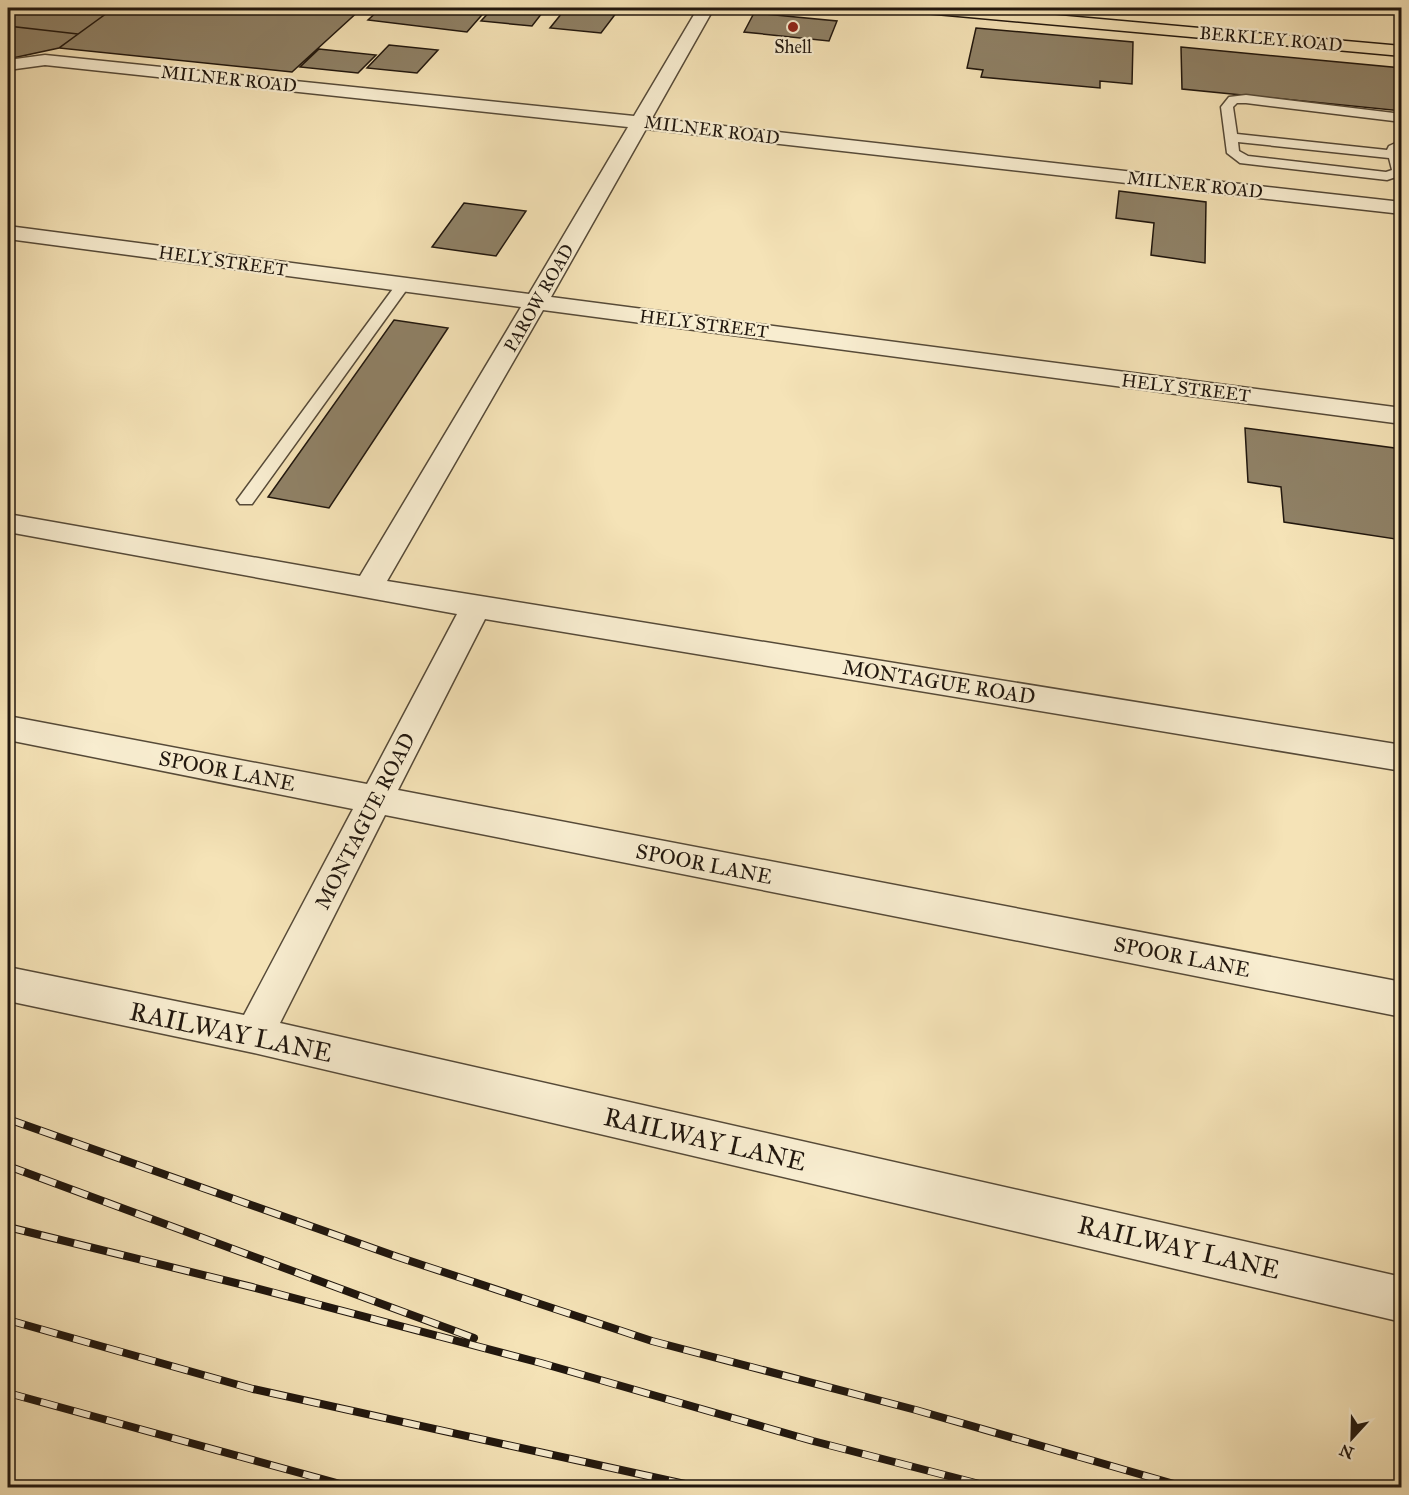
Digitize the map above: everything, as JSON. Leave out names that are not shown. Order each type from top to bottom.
[{"type":"main road","name":"BERKLEY ROAD","points":[[925,8],[1401,51]]},
{"type":"street","name":"PAROW ROAD","points":[[369,586],[537,302],[706,8]]},
{"type":"street","name":"MILNER ROAD","points":[[12,67],[45,60],[640,122],[1401,208]]},
{"type":"street","name":"HELY STREET","points":[[8,232],[1401,416]]},
{"type":"street","name":"MONTAGUE ROAD","points":[[8,523],[476,607],[1401,758]]},
{"type":"street","name":"MONTAGUE ROAD","points":[[254,1035],[476,607]]},
{"type":"street","name":"SPOOR LANE","points":[[8,728],[1401,1000]]},
{"type":"street","name":"RAILWAY LANE","points":[[8,984],[254,1035],[1401,1300]]},
{"type":"lane","points":[[1230,137],[1399,150],[1399,172],[1387,176],[1245,160],[1233,153],[1230,137],[1227,107],[1233,100],[1246,99],[1401,118]]},
{"type":"lane","points":[[246,500],[403,285]]},
{"type":"building","points":[[8,8],[114,8],[78,34],[8,26]]},
{"type":"building","points":[[114,8],[362,8],[292,72],[59,48]]},
{"type":"building","points":[[381,8],[488,8],[467,32],[368,20]]},
{"type":"building","points":[[493,8],[546,8],[532,26],[481,21]]},
{"type":"building","points":[[566,8],[620,8],[601,33],[550,28]]},
{"type":"building","points":[[754,13],[837,21],[829,41],[744,32]]},
{"type":"building","points":[[8,26],[78,34],[59,48],[8,59]]},
{"type":"building","points":[[976,28],[1133,42],[1132,84],[1100,81],[1100,88],[981,77],[983,70],[967,68]]},
{"type":"building","points":[[389,45],[438,50],[417,73],[367,68]]},
{"type":"building","points":[[1181,47],[1402,68],[1402,111],[1182,89]]},
{"type":"building","points":[[319,49],[376,55],[358,73],[300,67]]},
{"type":"building","points":[[1119,191],[1206,202],[1205,263],[1151,255],[1154,223],[1116,218]]},
{"type":"building","points":[[464,203],[526,211],[496,256],[432,247]]},
{"type":"building","points":[[394,320],[448,328],[329,508],[268,497]]},
{"type":"building","points":[[1245,428],[1402,449],[1402,540],[1284,522],[1281,487],[1248,482]]},
{"type":"railway","points":[[8,1119],[395,1256],[652,1341],[916,1410],[1188,1488]]},
{"type":"railway","points":[[8,1166],[474,1338]]},
{"type":"railway","points":[[8,1227],[252,1287],[541,1363],[813,1441],[995,1488]]},
{"type":"railway","points":[[8,1320],[253,1389],[703,1488]]},
{"type":"railway","points":[[8,1393],[355,1488]]},
{"type":"place","name":"Shell","points":[[793,27]]}]
